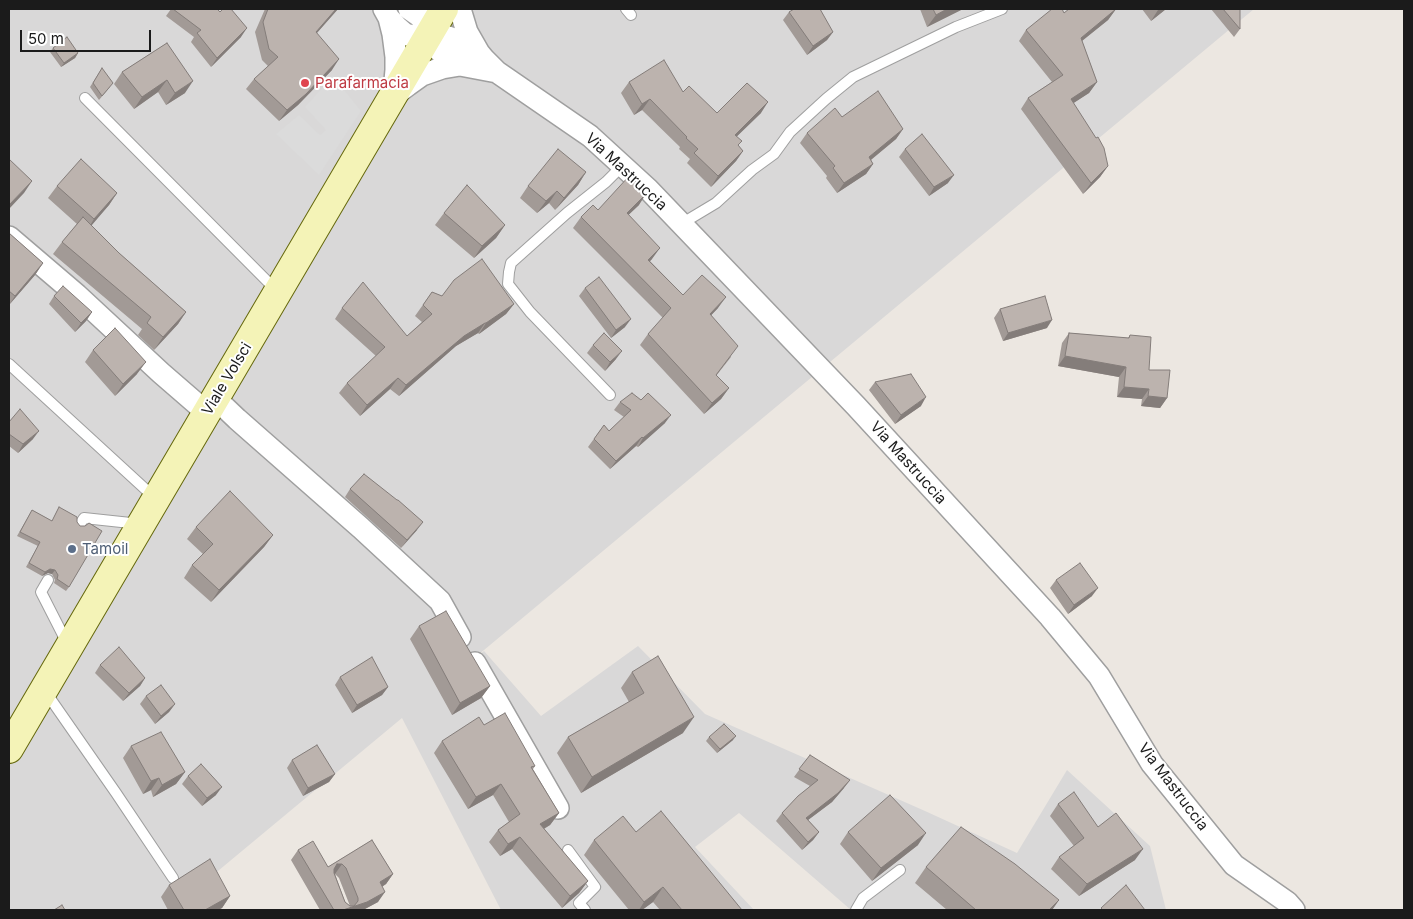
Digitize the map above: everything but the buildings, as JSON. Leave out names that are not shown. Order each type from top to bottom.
[{"type":"main road","name":"Viale Volsci","points":[[9,749],[444,9]]},
{"type":"street","points":[[409,9],[425,23],[428,37],[441,52],[460,65]]},
{"type":"street","points":[[460,9],[468,32],[479,53]]},
{"type":"street","points":[[386,13],[397,27],[406,34],[428,37],[442,35],[462,43],[479,53]]},
{"type":"street","points":[[386,13],[393,34],[396,57],[394,96]]},
{"type":"street","name":"Via Mastruccia","points":[[479,53],[498,72],[590,136],[648,189],[856,406],[1050,617],[1099,676],[1152,764],[1234,865],[1287,902],[1294,910]]},
{"type":"street","points":[[394,96],[422,76],[442,68],[460,65],[498,72]]},
{"type":"street","points":[[9,237],[77,295],[161,373],[237,419],[361,528],[440,602],[558,808]]},
{"type":"lane","points":[[681,224],[716,203],[752,170],[774,154],[790,132],[853,77],[956,27],[1002,9]]},
{"type":"lane","points":[[86,98],[278,292]]},
{"type":"lane","points":[[610,395],[530,312],[508,284],[511,263],[567,213],[606,182],[622,166]]},
{"type":"lane","points":[[9,364],[156,499]]},
{"type":"lane","points":[[80,524],[84,518],[141,524]]},
{"type":"lane","points":[[48,580],[41,592],[68,647]]},
{"type":"lane","points":[[44,689],[173,878]]},
{"type":"lane","points":[[568,850],[595,887],[579,903],[585,910]]},
{"type":"lane","points":[[856,910],[863,898],[900,870]]},
{"type":"shaded area","points":[[9,9],[1254,9],[436,690],[484,651],[541,716],[638,646],[705,714],[1017,853],[1067,770],[1150,846],[1166,910],[851,910],[739,813],[695,847],[754,910],[501,910],[402,718],[171,910],[9,910]]},
{"type":"shaded area","points":[[333,76],[361,111],[319,175],[276,134],[299,115],[320,135],[326,130],[305,107]]},
{"type":"place","name":"Parafarmacia","points":[[305,83]]},
{"type":"place","name":"Tamoil","points":[[72,549]]}]
